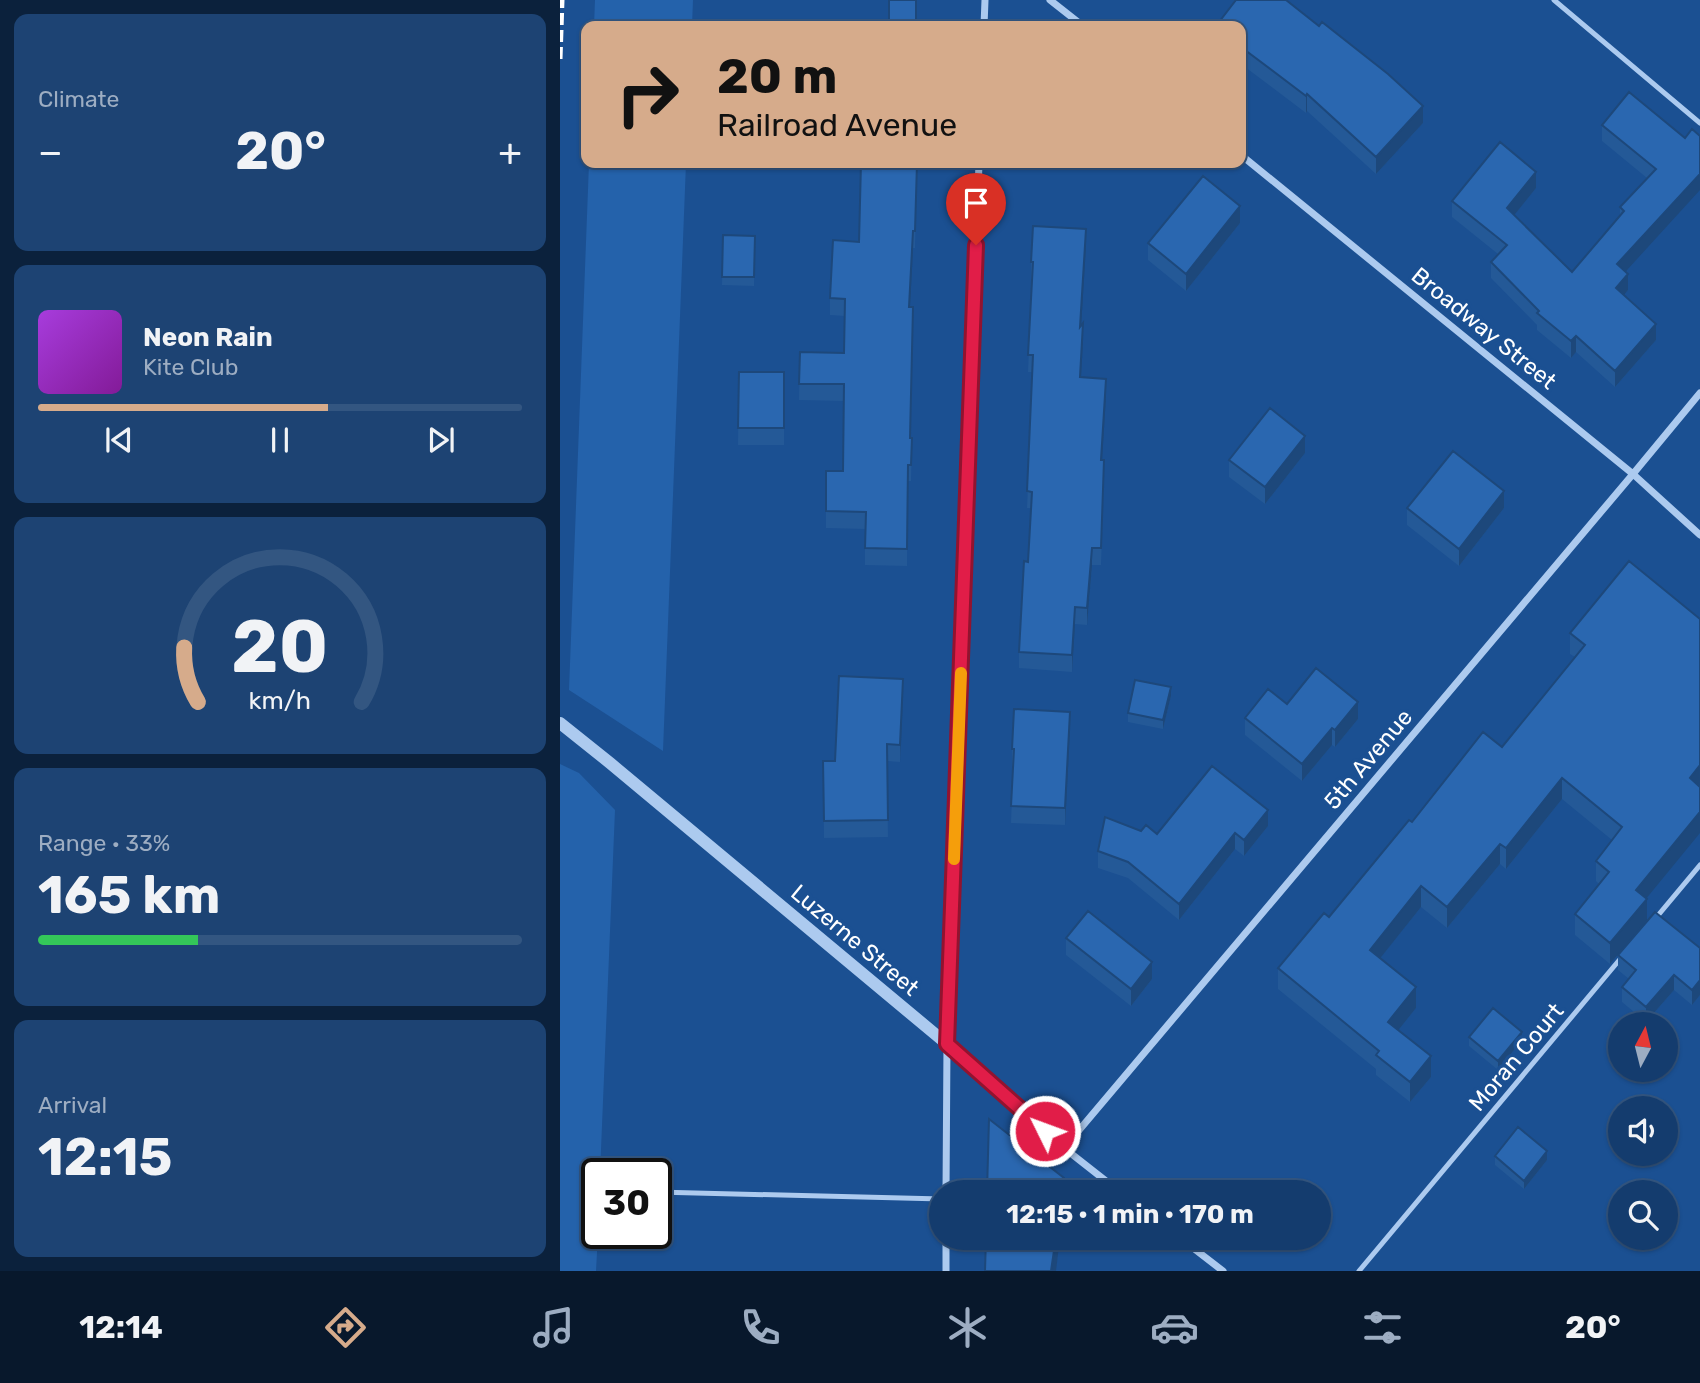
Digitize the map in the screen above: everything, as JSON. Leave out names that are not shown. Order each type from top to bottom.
[{"type":"street","points":[[984,21],[985,0]]},
{"type":"street","points":[[1050,0],[1077,21]]},
{"type":"street","name":"Broadway Street","points":[[1246,159],[1633,474],[1700,536]]},
{"type":"street","points":[[946,1180],[947,1044],[979,168]]},
{"type":"street","name":"5th Avenue","points":[[1064,1149],[1700,393]]},
{"type":"street","name":"Luzerne Street","points":[[560,723],[947,1044],[1064,1149],[1104,1180]]},
{"type":"street","points":[[946,1250],[946,1271]]},
{"type":"street","points":[[1196,1250],[1223,1271]]},
{"type":"lane","points":[[1554,0],[1700,123]]},
{"type":"lane","points":[[1646,929],[1700,865]]},
{"type":"lane","name":"Moran Court","points":[[1359,1271],[1628,950]]},
{"type":"lane","points":[[672,1192],[929,1199]]},
{"type":"shaded area","points":[[595,0],[693,0],[692,21],[594,21]]},
{"type":"shaded area","points":[[589,168],[686,168],[663,751],[569,690]]},
{"type":"shaded area","points":[[560,764],[579,773],[615,810],[601,1158],[581,1158],[581,1249],[597,1249],[596,1271],[560,1271]]},
{"type":"building","points":[[889,0],[916,0],[916,21],[889,21]]},
{"type":"building","points":[[1236,0],[1286,0],[1319,26],[1322,22],[1388,74],[1423,106],[1376,157],[1307,94],[1306,96],[1246,51],[1246,21],[1220,21]]},
{"type":"building","points":[[1629,92],[1685,138],[1692,129],[1700,136],[1700,174],[1617,264],[1628,274],[1616,288],[1656,324],[1615,371],[1576,336],[1571,341],[1537,313],[1539,311],[1491,262],[1507,245],[1452,201],[1500,142],[1536,172],[1507,208],[1572,272],[1624,211],[1620,207],[1656,169],[1602,125]]},
{"type":"building","points":[[861,168],[917,168],[909,307],[913,307],[912,438],[911,465],[908,465],[907,549],[865,548],[866,512],[826,511],[826,471],[843,471],[844,384],[799,384],[800,352],[844,353],[845,299],[830,298],[833,240],[859,242]]},
{"type":"building","points":[[1203,176],[1240,206],[1186,274],[1148,243]]},
{"type":"building","points":[[1033,226],[1086,229],[1080,377],[1106,379],[1101,460],[1104,460],[1101,548],[1092,548],[1087,608],[1075,607],[1072,655],[1019,652],[1024,561],[1028,562],[1032,492],[1027,491],[1033,355],[1028,355]]},
{"type":"building","points":[[723,235],[755,236],[754,277],[722,277]]},
{"type":"building","points":[[739,372],[784,372],[784,428],[738,428]]},
{"type":"building","points":[[1270,408],[1305,436],[1265,487],[1229,460]]},
{"type":"building","points":[[1453,451],[1504,491],[1459,549],[1407,508]]},
{"type":"building","points":[[1629,561],[1700,619],[1700,765],[1690,778],[1700,787],[1700,812],[1636,890],[1647,899],[1610,943],[1575,914],[1609,872],[1596,861],[1622,827],[1562,778],[1506,848],[1500,844],[1447,907],[1421,886],[1370,950],[1416,987],[1388,1022],[1431,1056],[1410,1082],[1376,1055],[1379,1051],[1278,968],[1324,913],[1329,917],[1409,820],[1412,822],[1483,732],[1502,747],[1585,645],[1570,633]]},
{"type":"building","points":[[1316,668],[1358,702],[1302,764],[1245,718],[1268,689],[1287,704]]},
{"type":"building","points":[[839,676],[903,679],[900,745],[887,744],[888,820],[824,821],[823,761],[835,761]]},
{"type":"building","points":[[1135,680],[1171,687],[1163,720],[1128,713]]},
{"type":"building","points":[[1014,709],[1070,712],[1065,808],[1011,806]]},
{"type":"building","points":[[1212,766],[1268,810],[1244,840],[1235,833],[1179,904],[1128,862],[1098,851],[1105,817],[1141,831],[1146,825],[1157,834]]},
{"type":"building","points":[[1088,911],[1152,962],[1131,989],[1066,938]]},
{"type":"building","points":[[1655,912],[1700,948],[1700,980],[1692,990],[1674,975],[1646,1007],[1622,987],[1636,970],[1618,955]]},
{"type":"building","points":[[1493,1008],[1522,1032],[1498,1061],[1469,1037]]},
{"type":"building","points":[[989,1119],[1064,1178],[1064,1180],[987,1180]]},
{"type":"building","points":[[1518,1127],[1547,1151],[1524,1181],[1495,1156]]},
{"type":"building","points":[[986,1250],[1054,1250],[1051,1271],[985,1271]]},
{"type":"railway","points":[[560,59],[562,0]]},
{"type":"slow traffic","points":[[954,859],[961,673]]},
{"type":"route","points":[[976,245],[947,1044],[1045,1131]]}]
